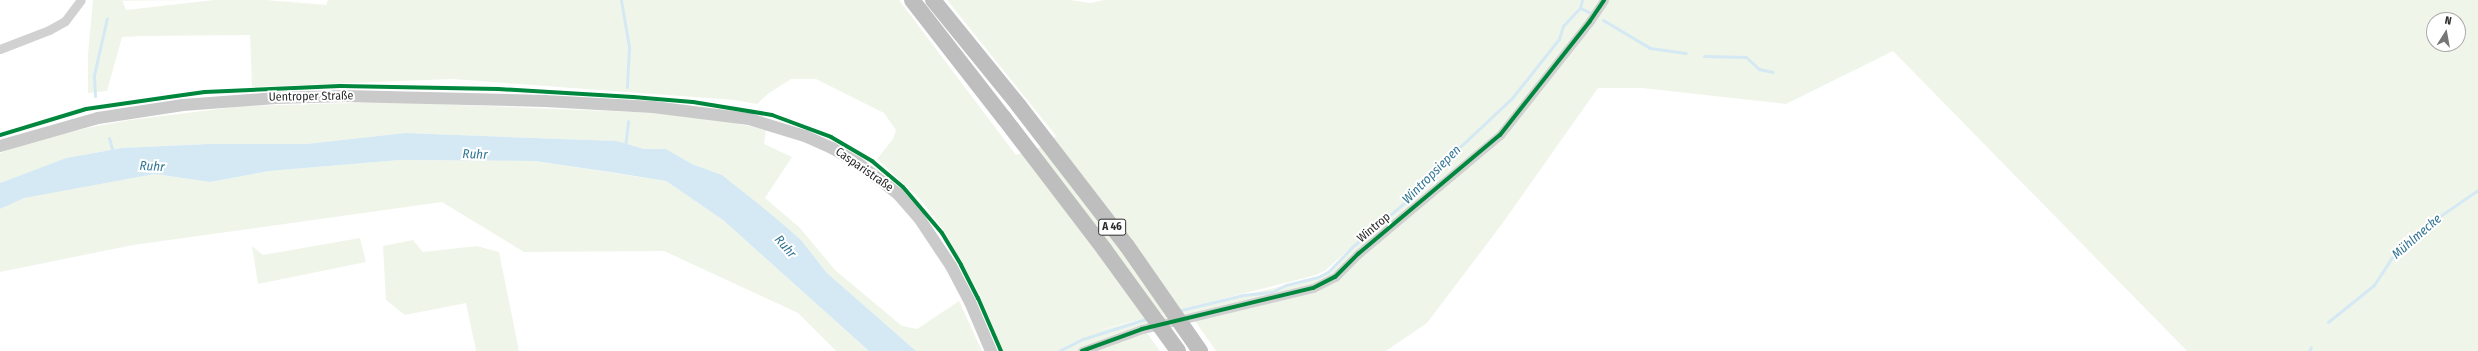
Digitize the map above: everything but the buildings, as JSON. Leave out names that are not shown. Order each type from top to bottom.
[{"type":"highway","name":"A 46","points":[[912,0],[1104,249],[1178,351]]},
{"type":"highway","name":"A 46","points":[[934,0],[1019,106],[1127,246],[1200,351]]},
{"type":"main road","name":"Uentroper Straße","points":[[0,146],[98,118],[183,105],[276,98],[449,98],[627,106]]},
{"type":"main road","name":"Casparistraße","points":[[627,106],[699,111],[748,119],[815,140],[858,163],[898,194],[919,218],[951,266],[970,302],[991,351]]},
{"type":"street","points":[[0,48],[54,27],[69,16],[81,0]]},
{"type":"street","name":"Wintrop","points":[[1082,351],[1142,329],[1313,288],[1335,278],[1358,254],[1500,134],[1590,21],[1604,0]]},
{"type":"shaded area","points":[[93,0],[122,0],[126,10],[214,0],[266,0],[326,5],[328,0],[899,0],[1016,155],[1044,146],[1056,136],[947,0],[1070,0],[1091,3],[1104,0],[2478,0],[2478,351],[2187,351],[1893,51],[1786,104],[1642,88],[1598,88],[1502,224],[1427,323],[1386,351],[1216,351],[1195,321],[1147,333],[1160,351],[1003,351],[979,293],[945,232],[920,199],[877,159],[893,139],[896,130],[884,113],[816,79],[791,79],[769,93],[757,104],[735,100],[452,79],[252,87],[250,35],[142,36],[122,37],[107,91],[88,93],[88,54]],"holes":[[[1357,242],[1324,276],[1079,335],[1316,275],[1326,270]]]},
{"type":"shaded area","points":[[384,102],[658,113],[712,119],[766,129],[764,144],[792,157],[765,198],[800,228],[835,270],[902,326],[917,329],[959,301],[982,351],[916,351],[827,273],[801,240],[722,175],[692,164],[666,149],[644,149],[617,141],[405,133],[306,144],[208,144],[122,148],[66,158],[0,183],[0,153],[34,141],[87,128],[130,120],[243,106]]},
{"type":"shaded area","points":[[400,160],[535,161],[666,181],[723,220],[869,351],[836,351],[798,313],[664,251],[524,252],[442,202],[133,245],[0,272],[0,209],[23,198],[155,174],[210,182],[269,171]]},
{"type":"shaded area","points":[[360,238],[366,262],[258,284],[252,246],[263,255]]},
{"type":"shaded area","points":[[413,240],[423,252],[477,246],[499,252],[519,351],[476,351],[466,303],[405,315],[386,300],[383,246]]},
{"type":"water","name":"Ruhr","points":[[405,133],[617,141],[644,149],[666,149],[692,164],[722,175],[772,215],[801,240],[827,273],[916,351],[869,351],[723,220],[666,181],[616,173],[535,161],[400,160],[269,171],[210,182],[155,174],[24,198],[0,209],[0,183],[66,158],[122,148],[208,144],[306,144]]},
{"type":"waterway","points":[[621,0],[629,47],[627,87]]},
{"type":"waterway","name":"Wintropsiepen","points":[[1177,311],[1243,295],[1272,292],[1286,285],[1318,277],[1328,272],[1352,247],[1416,193],[1430,175],[1512,98],[1559,39],[1563,26],[1580,8],[1582,0]]},
{"type":"waterway","points":[[1580,8],[1589,12]]},
{"type":"waterway","points":[[95,96],[94,75],[107,18]]},
{"type":"waterway","points":[[1603,20],[1650,48],[1686,53]]},
{"type":"waterway","points":[[1704,56],[1746,57],[1759,69],[1773,72]]},
{"type":"waterway","points":[[625,147],[628,121]]},
{"type":"waterway","points":[[109,138],[113,152]]},
{"type":"waterway","name":"Mühlmecke","points":[[2328,322],[2374,285],[2393,256],[2406,249],[2427,225],[2478,190]]},
{"type":"waterway","name":"Wintropsiepen","points":[[1059,351],[1083,339],[1149,318]]},
{"type":"waterway","name":"Mühlmecke","points":[[2309,351],[2311,347]]},
{"type":"cycle path","points":[[1082,351],[1142,329],[1313,288],[1335,277],[1358,254],[1500,135],[1590,21],[1604,0]]},
{"type":"cycle path","points":[[0,135],[86,109],[169,97],[205,92],[340,86],[498,89],[633,97],[693,102],[772,115],[831,137],[872,161],[903,187],[942,233],[978,298],[1001,351]]}]
